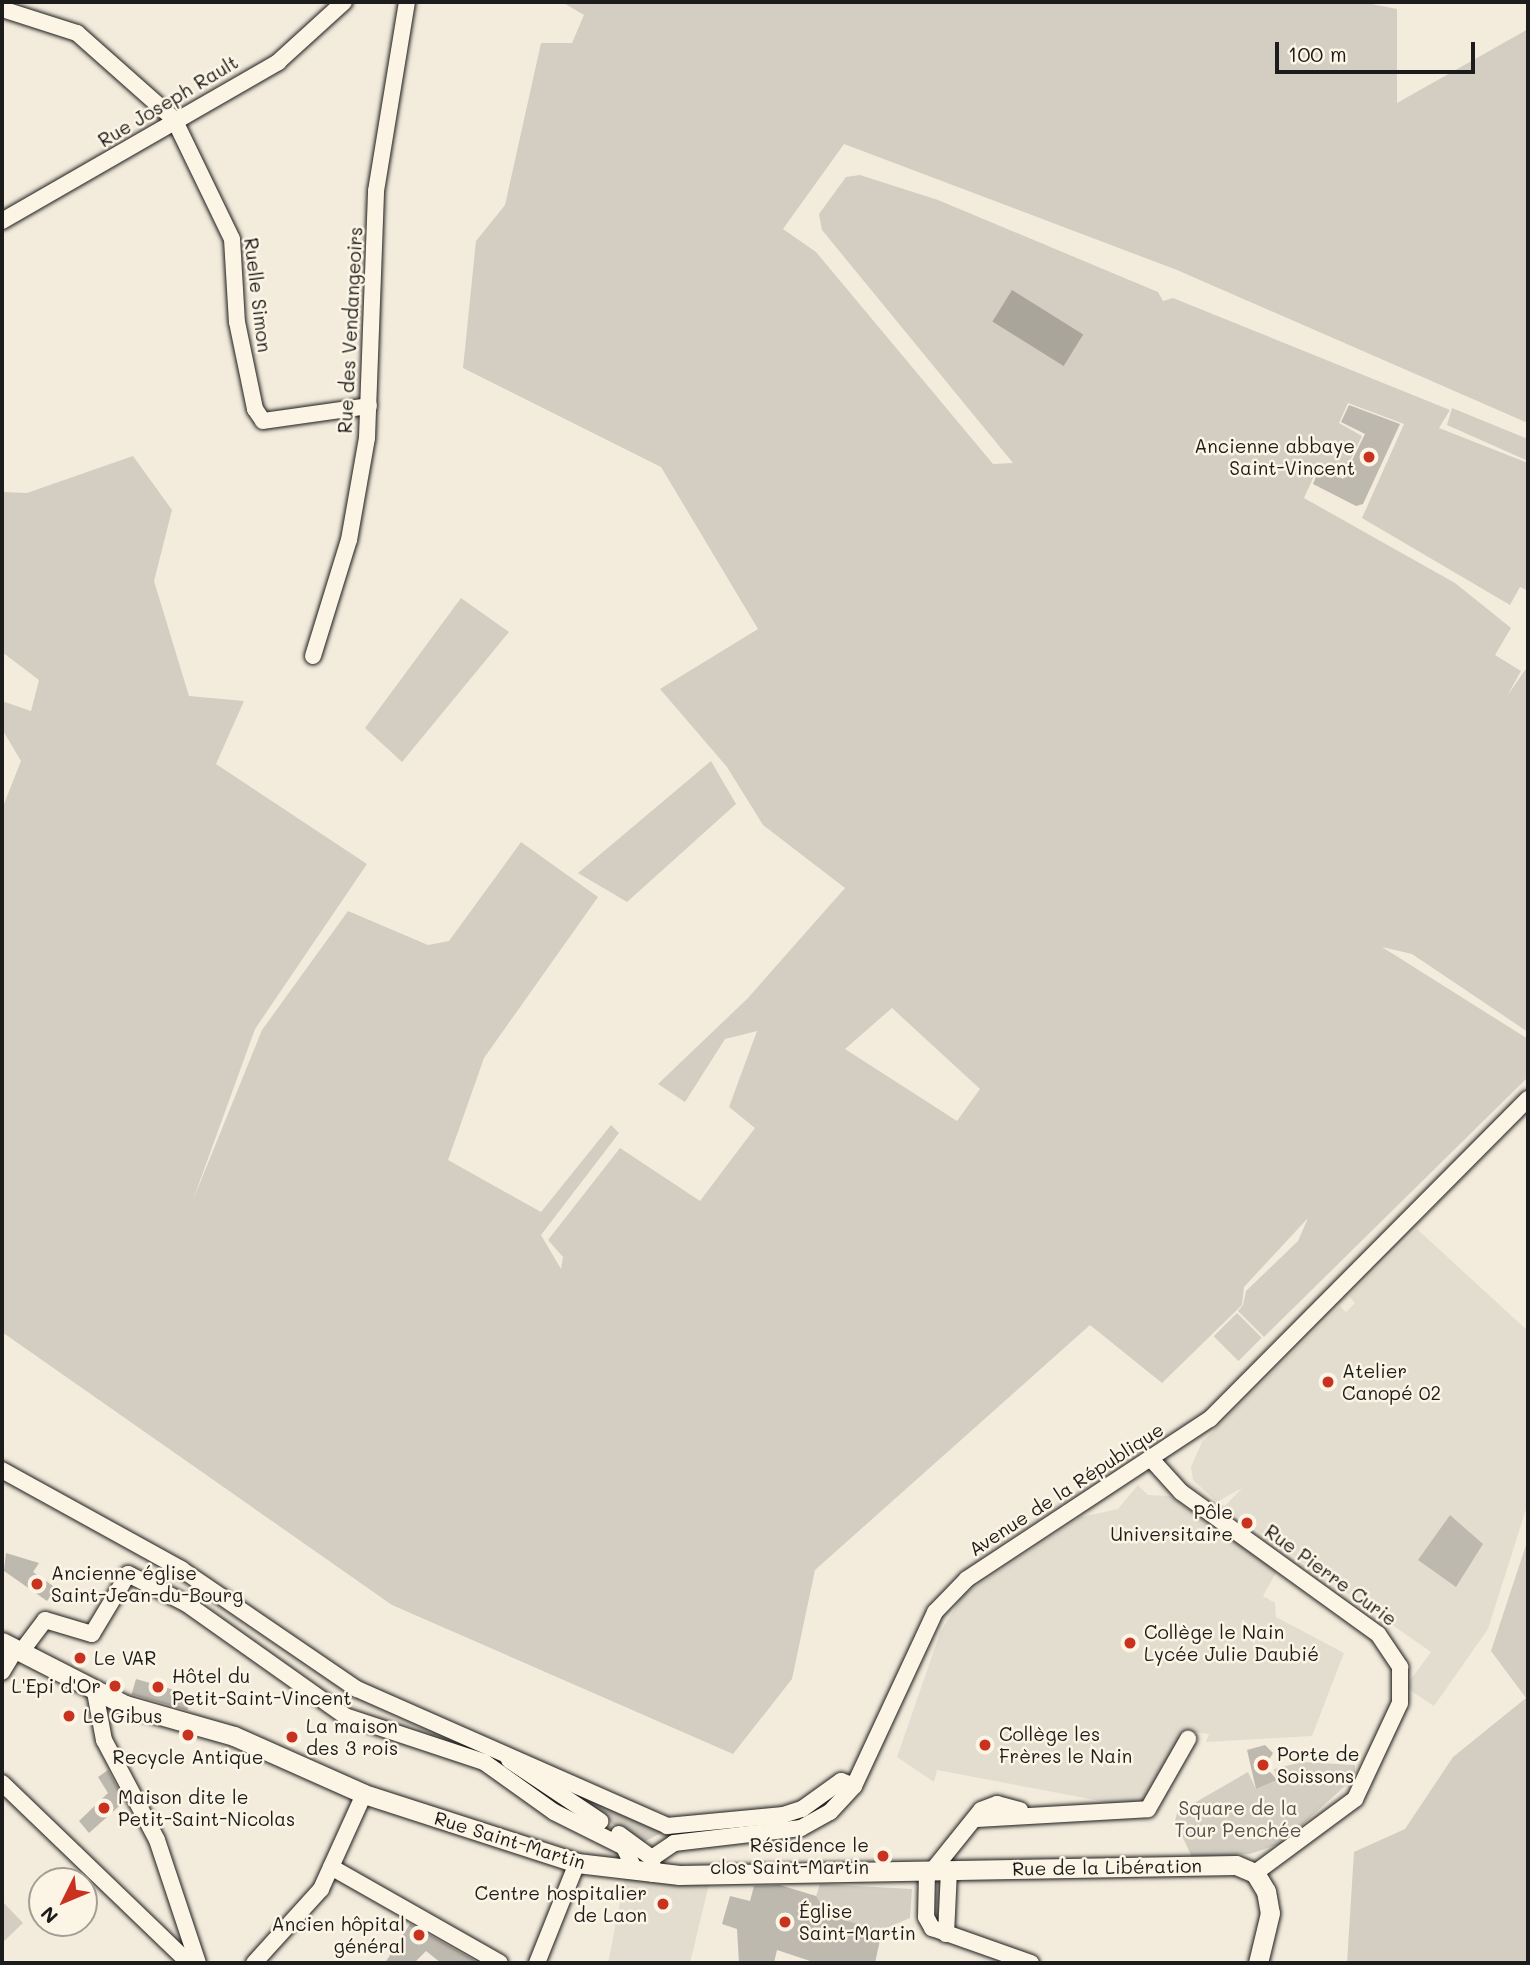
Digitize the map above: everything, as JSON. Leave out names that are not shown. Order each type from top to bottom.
[{"type":"main road","name":"Rue Saint-Martin","points":[[13,1647],[95,1692],[125,1705],[234,1735],[364,1794],[577,1863],[647,1868],[941,1871]]},
{"type":"main road","name":"Rue de la Libération","points":[[941,1871],[1202,1864],[1255,1873]]},
{"type":"main road","points":[[1255,1873],[1270,1913],[1258,1963]]},
{"type":"street","name":"Rue Joseph Rault","points":[[2,221],[174,119],[278,62],[344,2]]},
{"type":"street","name":"Rue des Vendangeoirs","points":[[313,656],[349,541],[369,406],[376,191],[407,2]]},
{"type":"street","points":[[2,9],[77,33],[174,119]]},
{"type":"street","name":"Ruelle Simon","points":[[174,119],[232,239],[237,322],[255,409],[272,422],[369,406]]},
{"type":"street","name":"Avenue de la République","points":[[647,1868],[674,1843],[801,1828],[830,1812],[855,1786],[935,1612],[967,1578],[1152,1460],[1210,1419],[1528,1099]]},
{"type":"street","name":"Rue Pierre Curie","points":[[1152,1460],[1181,1492],[1389,1644],[1400,1667],[1400,1703],[1355,1799],[1255,1873]]},
{"type":"street","points":[[2,1470],[181,1569],[337,1678],[667,1826],[783,1815],[802,1810],[841,1781],[855,1786]]},
{"type":"street","points":[[2,1672],[13,1647],[45,1620],[92,1634],[128,1574],[187,1604],[345,1716],[484,1762],[554,1812],[624,1847],[647,1868]]},
{"type":"street","points":[[95,1692],[102,1733],[158,1840],[198,1963]]},
{"type":"street","points":[[1031,1963],[946,1934],[941,1871],[956,1845],[976,1819],[997,1804],[1026,1812],[1148,1809],[1188,1739]]},
{"type":"street","points":[[496,1749],[647,1868]]},
{"type":"street","points":[[2,1783],[189,1963]]},
{"type":"street","points":[[254,1963],[321,1889],[364,1794]]},
{"type":"street","points":[[941,1871],[956,1845]]},
{"type":"street","points":[[537,1963],[577,1863]]},
{"type":"street","points":[[331,1867],[500,1963]]},
{"type":"shaded area","points":[[1012,290],[1083,335],[1064,366],[992,321]]},
{"type":"shaded area","points":[[1417,1229],[1528,1331],[1528,1503],[1488,1629],[1434,1706],[1405,1687],[1431,1652],[1224,1507],[1242,1488],[1217,1502],[1193,1480],[1191,1467],[1202,1442],[1340,1306],[1346,1312],[1355,1303],[1349,1296]]},
{"type":"shaded area","name":"Collège le Nain Lycée Julie Daubié","points":[[1138,1485],[1148,1495],[1170,1496],[1277,1571],[1263,1596],[1275,1603],[1276,1617],[1344,1653],[1312,1736],[1206,1742],[1209,1734],[1188,1731],[1145,1802],[1132,1807],[937,1770],[934,1782],[897,1757],[940,1633],[963,1595],[1081,1517],[1118,1509]]},
{"type":"shaded area","name":"Centre hospitalier de Laon","points":[[625,1877],[709,1884],[690,1963],[608,1963]]},
{"type":"green space","points":[[562,2],[1362,2],[1397,9],[1397,103],[1528,29],[1528,423],[1177,270],[844,144],[783,229],[816,252],[993,464],[1013,463],[822,230],[819,214],[846,177],[860,175],[938,200],[1158,292],[1163,301],[1173,298],[1450,410],[1439,428],[1528,463],[1528,591],[1520,587],[1510,605],[1362,518],[1404,424],[1348,403],[1339,423],[1362,436],[1342,477],[1319,465],[1304,498],[1455,583],[1511,628],[1495,655],[1521,671],[1507,696],[1528,666],[1528,1032],[1412,954],[1382,947],[1528,1039],[1528,1077],[1264,1337],[1238,1311],[1243,1305],[1246,1291],[1298,1241],[1308,1218],[1244,1287],[1242,1305],[1162,1383],[1090,1325],[815,1570],[792,1679],[733,1754],[392,1605],[2,1332],[2,809],[21,761],[2,729],[2,701],[31,711],[39,680],[2,652],[2,492],[27,493],[133,456],[172,510],[154,581],[189,696],[244,701],[216,764],[367,864],[255,1029],[193,1200],[262,1030],[348,911],[428,945],[449,941],[521,842],[598,897],[484,1058],[448,1160],[541,1212],[611,1125],[619,1133],[541,1235],[561,1269],[563,1257],[548,1240],[620,1148],[700,1201],[755,1128],[729,1107],[757,1031],[725,1039],[685,1102],[658,1084],[748,998],[845,888],[763,825],[727,767],[660,689],[758,629],[661,467],[463,368],[476,241],[505,205],[541,43],[572,43],[584,15]],"holes":[[[1012,291],[1064,365],[993,321]],[[892,1008],[980,1089],[957,1121],[845,1049]]]},
{"type":"green space","points":[[1452,408],[1528,439],[1528,461],[1447,425]]},
{"type":"green space","points":[[461,598],[509,632],[402,762],[365,728]]},
{"type":"green space","points":[[711,761],[736,804],[627,902],[578,873]]},
{"type":"green space","points":[[1237,1313],[1262,1338],[1238,1361],[1214,1336]]},
{"type":"green space","points":[[1528,1539],[1528,1963],[1347,1963],[1354,1852],[1405,1829],[1453,1757],[1526,1698],[1491,1651]]},
{"type":"green space","name":"Square de la Tour Penchée","points":[[1302,1762],[1355,1765],[1355,1777],[1282,1843],[1250,1854],[1192,1857],[1175,1821],[1177,1813],[1248,1772],[1256,1789],[1277,1780],[1274,1769]]},
{"type":"green space","points":[[530,1770],[663,1832],[642,1843]]},
{"type":"green space","points":[[820,1884],[912,1889],[910,1918],[879,1931],[825,1915],[827,1906],[814,1903]]},
{"type":"green space","points":[[2,1901],[23,1923],[2,1943]]},
{"type":"building","name":"Ancienne abbaye Saint-Vincent","points":[[1349,405],[1400,424],[1363,504],[1356,506],[1313,484],[1320,467],[1343,479],[1365,434],[1341,422]]},
{"type":"building","points":[[1450,1515],[1483,1544],[1456,1587],[1418,1560]]},
{"type":"building","name":"Ancienne église Saint-Jean-du-Bourg","points":[[6,1553],[39,1563],[33,1572],[56,1588],[47,1601],[4,1571]]},
{"type":"building","name":"Hôtel du Petit-Saint-Vincent","points":[[136,1679],[192,1695],[187,1710],[132,1694]]},
{"type":"building","name":"Porte de Soissons","points":[[1265,1745],[1273,1753],[1265,1766],[1277,1780],[1256,1789],[1247,1750]]},
{"type":"building","name":"Maison dite le Petit-Saint-Nicolas","points":[[108,1770],[125,1801],[89,1833],[79,1821],[108,1793],[98,1777]]},
{"type":"building","name":"Église Saint-Martin","points":[[780,1885],[816,1896],[827,1915],[882,1931],[875,1963],[816,1963],[777,1950],[774,1963],[739,1963],[737,1929],[722,1924],[730,1896],[750,1901],[754,1886]]},
{"type":"building","name":"Ancien hôpital général","points":[[410,1924],[479,1963],[441,1963],[426,1951],[414,1963],[385,1963]]},
{"type":"place","name":"Ancienne abbaye Saint-Vincent","points":[[1369,457]]},
{"type":"place","name":"Atelier Canopé 02","points":[[1328,1382]]},
{"type":"place","name":"Pôle Universitaire","points":[[1247,1523]]},
{"type":"place","name":"Ancienne église Saint-Jean-du-Bourg","points":[[37,1584]]},
{"type":"place","name":"Collège le Nain Lycée Julie Daubié","points":[[1130,1643]]},
{"type":"place","name":"Le VAR","points":[[80,1658]]},
{"type":"place","name":"L'Epi d'Or","points":[[115,1686]]},
{"type":"place","name":"Hôtel du Petit-Saint-Vincent","points":[[158,1687]]},
{"type":"place","name":"Le Gibus","points":[[69,1716]]},
{"type":"place","name":"Recycle Antique","points":[[188,1735]]},
{"type":"place","name":"La maison des 3 rois","points":[[292,1737]]},
{"type":"place","name":"Collège les Frères le Nain","points":[[985,1745]]},
{"type":"place","name":"Porte de Soissons","points":[[1263,1765]]},
{"type":"place","name":"Maison dite le Petit-Saint-Nicolas","points":[[104,1808]]},
{"type":"place","name":"Résidence le clos Saint-Martin","points":[[883,1856]]},
{"type":"place","name":"Centre hospitalier de Laon","points":[[663,1904]]},
{"type":"place","name":"Église Saint-Martin","points":[[785,1922]]},
{"type":"place","name":"Ancien hôpital général","points":[[419,1935]]}]
